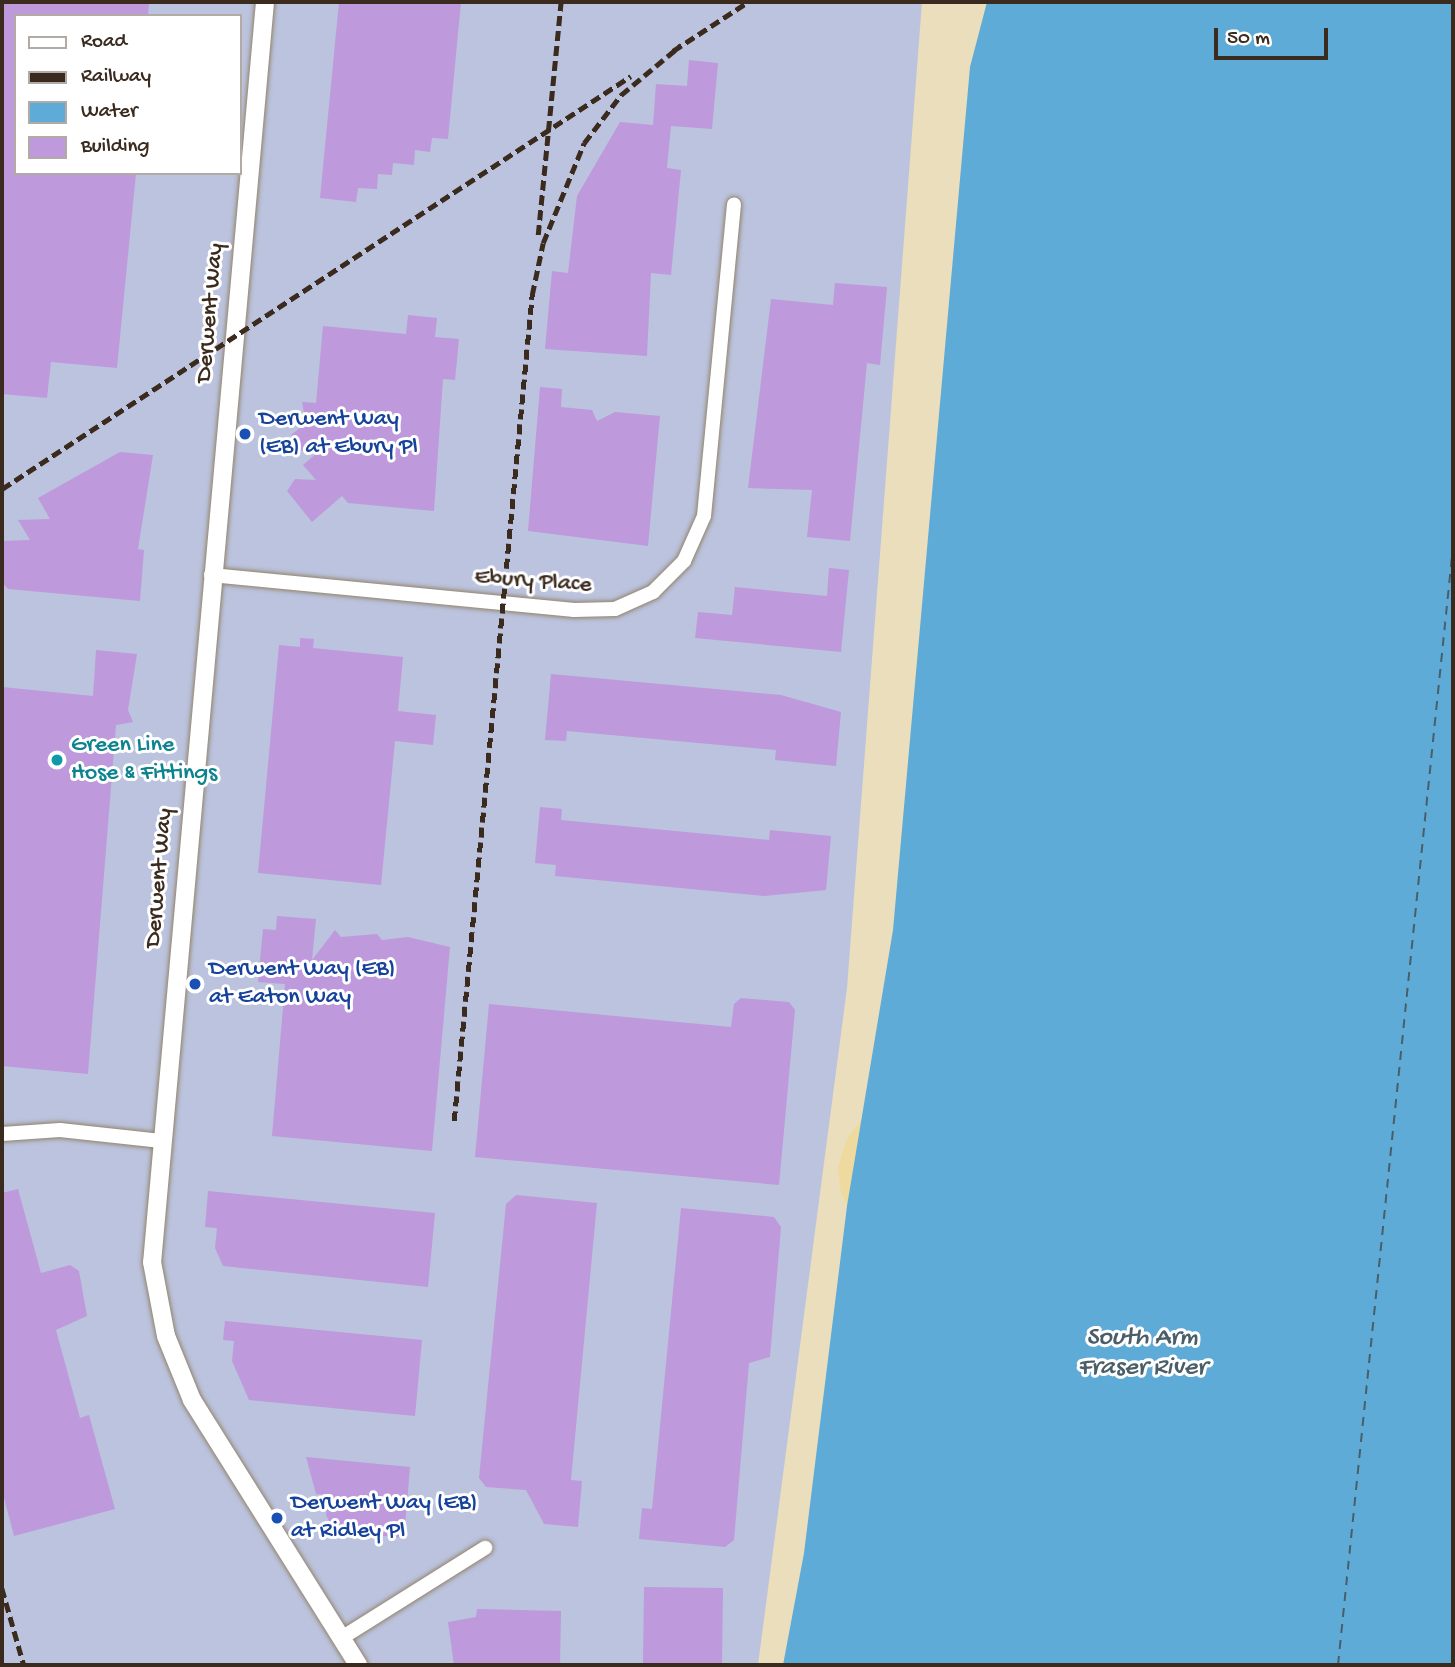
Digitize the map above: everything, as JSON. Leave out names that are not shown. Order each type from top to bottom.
[{"type":"street","name":"Derwent Way","points":[[265,2],[211,575],[152,1262],[166,1336],[191,1400],[344,1637],[358,1665]]},
{"type":"street","name":"Ebury Place","points":[[211,575],[574,610],[615,609],[653,592],[684,561],[704,516],[734,204]]},
{"type":"street","points":[[2,1135],[60,1130],[161,1141]]},
{"type":"street","points":[[344,1637],[485,1548]]},
{"type":"shaded area","points":[[2,2],[922,2],[847,988],[758,1665],[2,1665]]},
{"type":"sand","points":[[866,1113],[854,1214],[841,1194],[838,1168],[846,1141]]},
{"type":"water","name":"South Arm Fraser River","points":[[987,2],[1453,2],[1453,1665],[783,1665],[804,1553],[847,1206],[893,930],[970,67]]},
{"type":"building","points":[[2,2],[149,2],[148,14],[14,14],[14,175],[136,175],[117,368],[51,362],[47,398],[2,394]]},
{"type":"building","points":[[339,2],[461,2],[448,139],[432,138],[430,152],[415,150],[414,165],[393,163],[392,175],[378,174],[377,189],[358,188],[356,202],[320,198]]},
{"type":"building","points":[[689,60],[718,63],[712,129],[671,126],[667,168],[681,170],[671,275],[651,273],[647,356],[545,349],[552,271],[568,273],[577,196],[620,122],[653,125],[656,84],[687,86]]},
{"type":"building","points":[[835,283],[887,287],[880,365],[867,363],[850,541],[807,537],[812,490],[748,488],[771,299],[833,305]]},
{"type":"building","points":[[408,315],[437,318],[435,337],[459,339],[455,380],[443,379],[434,511],[348,503],[342,496],[312,522],[287,491],[295,479],[316,480],[303,465],[318,452],[297,450],[291,435],[306,423],[302,402],[316,403],[323,326],[406,334]]},
{"type":"building","points":[[540,387],[562,389],[561,407],[592,410],[597,421],[615,412],[660,416],[648,546],[528,531]]},
{"type":"building","points":[[120,452],[153,455],[138,549],[144,550],[140,601],[8,589],[2,582],[2,541],[30,540],[18,520],[50,519],[38,498]]},
{"type":"building","points":[[829,568],[849,570],[841,652],[695,638],[698,612],[732,615],[735,587],[827,596]]},
{"type":"building","points":[[300,638],[314,639],[313,648],[403,657],[398,711],[436,715],[433,745],[395,741],[381,885],[258,873],[279,645],[300,647]]},
{"type":"building","points":[[96,650],[137,654],[128,710],[133,722],[116,725],[88,1074],[2,1066],[2,687],[93,696]]},
{"type":"building","points":[[551,674],[781,695],[841,712],[836,766],[775,760],[776,750],[567,731],[566,741],[545,740]]},
{"type":"building","points":[[540,807],[562,809],[561,820],[769,840],[770,830],[831,836],[826,890],[764,896],[555,876],[556,865],[535,863]]},
{"type":"building","points":[[277,916],[316,919],[312,960],[335,930],[341,937],[377,934],[382,940],[408,937],[450,947],[432,1151],[272,1136],[285,984],[258,982],[263,929],[276,930]]},
{"type":"building","points":[[741,998],[789,1002],[795,1010],[779,1185],[475,1157],[489,1004],[731,1027],[734,1004]]},
{"type":"building","points":[[18,1189],[41,1273],[70,1265],[79,1271],[87,1316],[56,1330],[80,1418],[89,1415],[115,1509],[14,1536],[2,1490],[2,1193]]},
{"type":"building","points":[[208,1191],[435,1213],[428,1287],[223,1266],[215,1248],[217,1228],[205,1227]]},
{"type":"building","points":[[516,1195],[597,1203],[571,1480],[582,1481],[578,1527],[544,1524],[526,1490],[486,1487],[479,1478],[506,1204]]},
{"type":"building","points":[[681,1208],[774,1217],[781,1227],[770,1357],[749,1363],[734,1540],[725,1547],[639,1539],[642,1508],[652,1509]]},
{"type":"building","points":[[225,1321],[422,1340],[415,1416],[249,1400],[232,1361],[234,1341],[223,1340]]},
{"type":"building","points":[[306,1457],[410,1467],[404,1538],[334,1531],[326,1515],[328,1495],[316,1494]]},
{"type":"building","points":[[644,1587],[723,1588],[722,1665],[643,1665]]},
{"type":"building","points":[[477,1609],[561,1611],[560,1665],[454,1665],[448,1622],[476,1617]]},
{"type":"ferry route","points":[[1338,1665],[1453,546]]},
{"type":"railway","points":[[538,235],[561,2]]},
{"type":"railway","points":[[673,51],[748,2]]},
{"type":"railway","points":[[454,1121],[532,295],[543,243],[584,143],[621,95],[681,45]]},
{"type":"railway","points":[[2,489],[631,76]]},
{"type":"railway","points":[[2,1588],[24,1665]]},
{"type":"place","name":"Derwent Way (EB) at Ebury Pl","points":[[245,434]]},
{"type":"place","name":"Green Line Hose & Fittings","points":[[57,760]]},
{"type":"place","name":"Derwent Way (EB) at Eaton Way","points":[[195,984]]},
{"type":"place","name":"Derwent Way (EB) at Ridley Pl","points":[[277,1518]]}]
